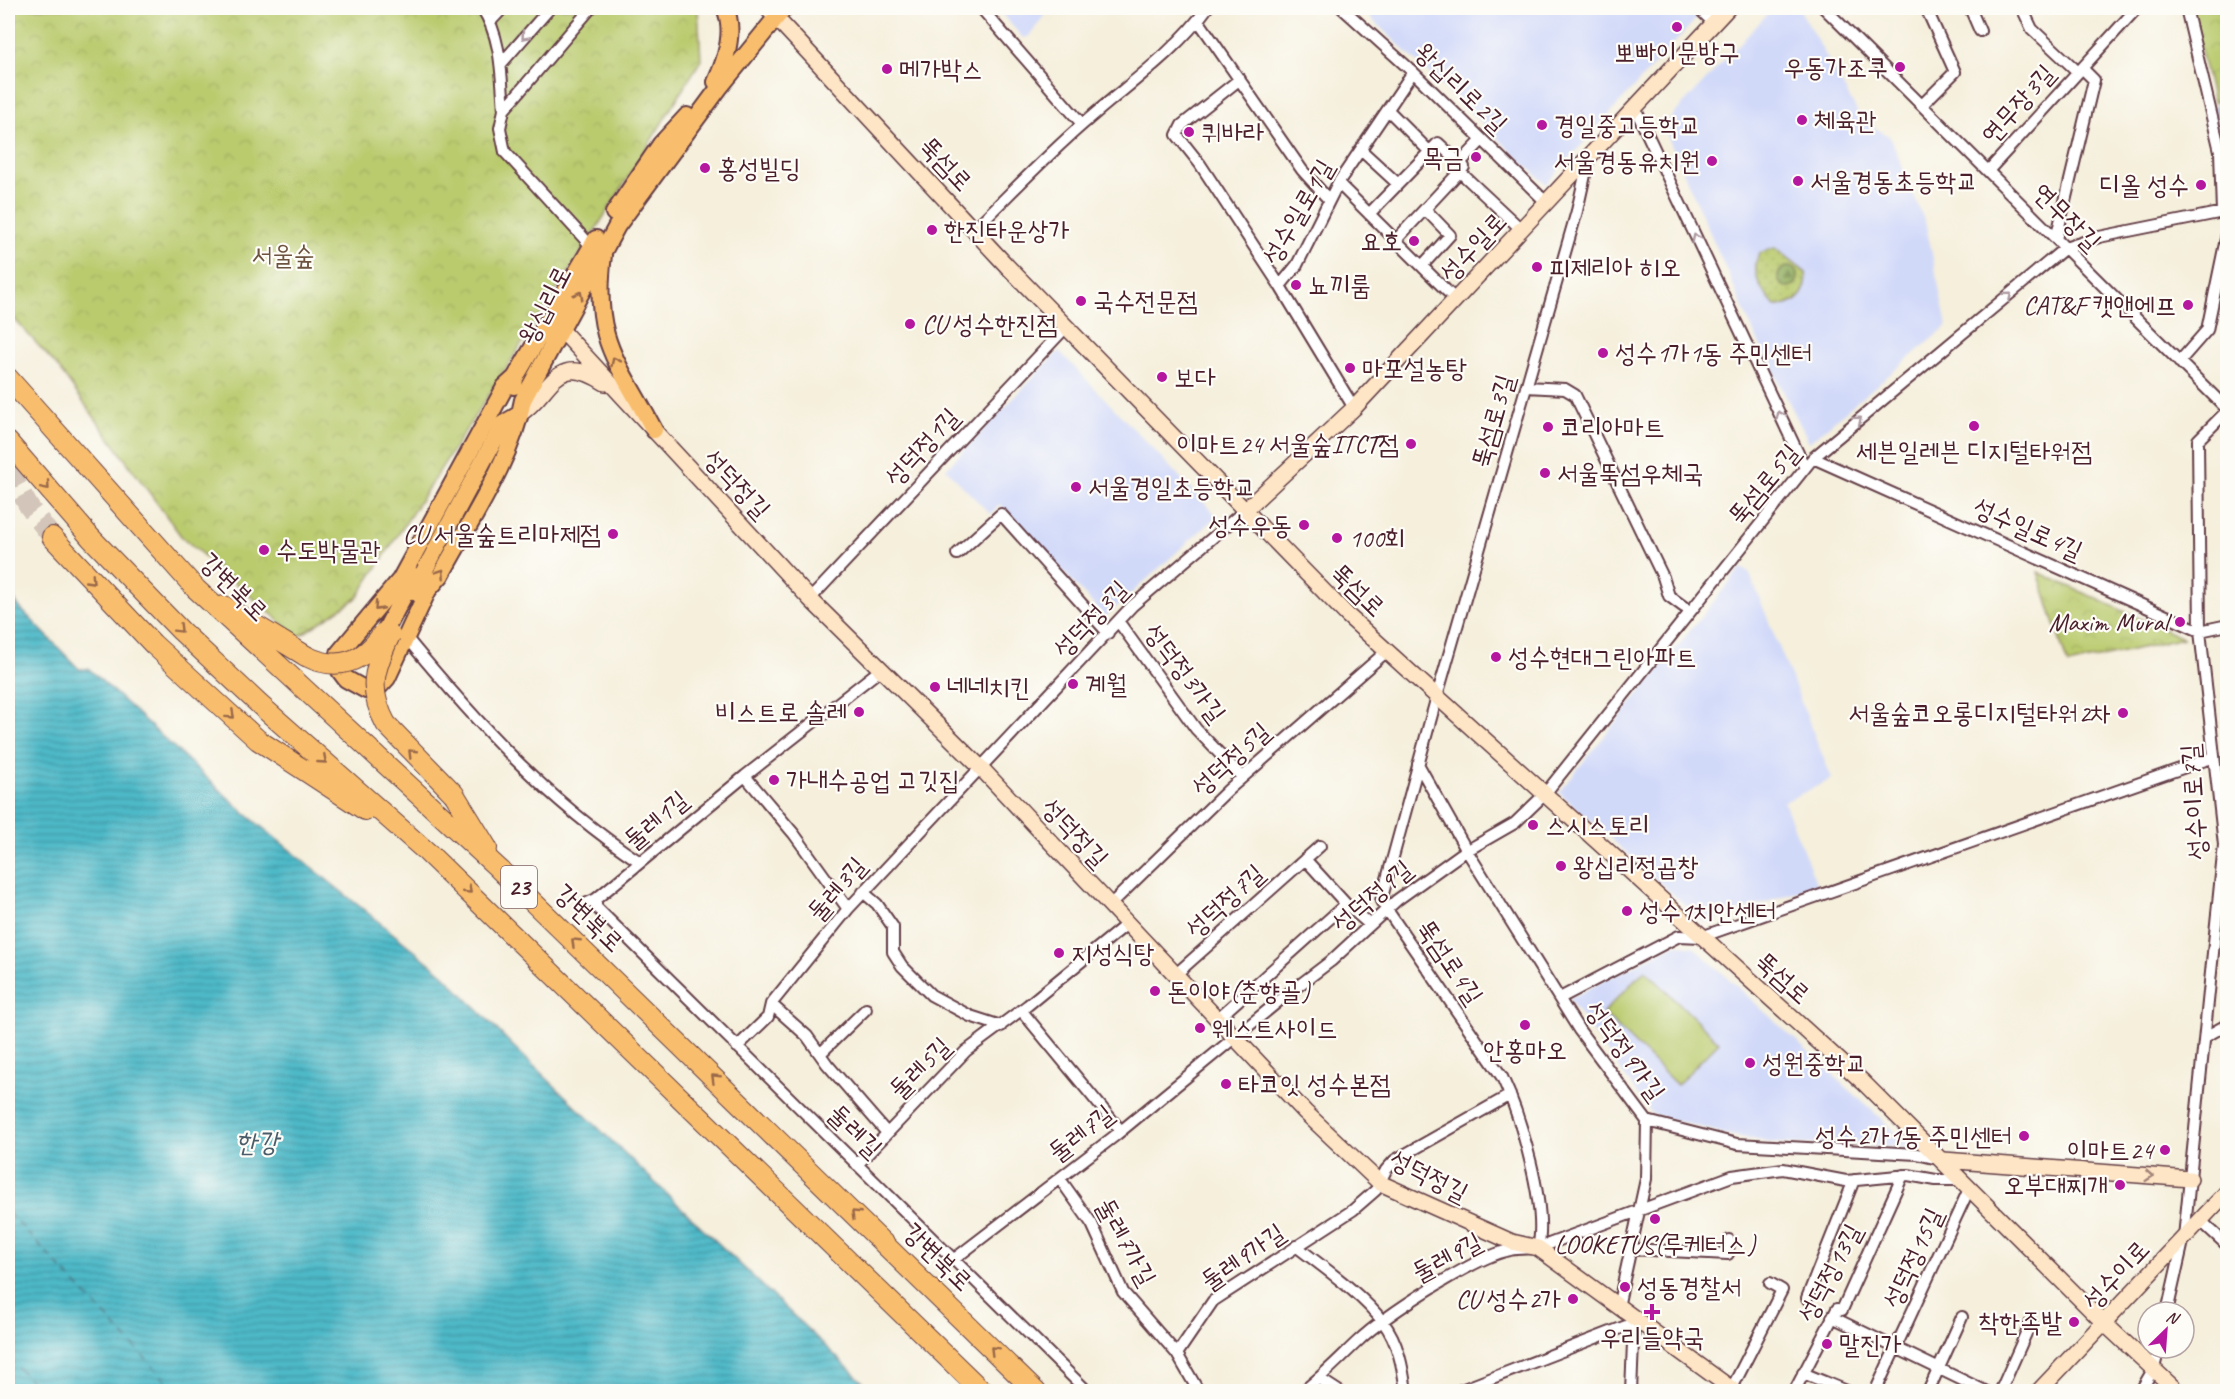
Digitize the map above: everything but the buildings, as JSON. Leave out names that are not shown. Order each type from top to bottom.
[{"type":"highway","name":"강변북로","points":[[8,378],[195,589],[499,868],[1036,1392]]},
{"type":"highway","name":"23","points":[[8,442],[91,538],[188,638],[427,852],[983,1392]]},
{"type":"highway","points":[[52,537],[153,645],[258,740],[427,852]]},
{"type":"highway","points":[[195,589],[306,656],[326,664],[345,664],[367,653],[393,634]]},
{"type":"highway","points":[[393,634],[376,666],[374,691],[378,711],[393,732],[454,794],[499,868]]},
{"type":"main road","points":[[715,85],[724,64],[729,35],[729,20],[725,8]]},
{"type":"main road","name":"왕십리로","points":[[492,436],[503,424],[520,414],[523,400],[556,323],[598,247],[661,144],[715,85],[774,9]]},
{"type":"main road","name":"왕십리로","points":[[598,247],[719,88],[774,9]]},
{"type":"main road","points":[[598,247],[601,313],[606,341],[621,374],[654,430]]},
{"type":"main road","name":"왕십리로","points":[[393,634],[492,436],[512,392],[515,378],[556,323]]},
{"type":"main road","points":[[515,378],[505,387],[400,580],[343,645],[338,661],[339,671],[356,686],[376,690],[387,678],[393,634],[441,575],[506,455],[519,425],[520,414]]},
{"type":"street","points":[[482,8],[490,22],[501,64],[504,110],[500,128],[505,152],[598,247]]},
{"type":"street","points":[[490,22],[503,8]]},
{"type":"street","points":[[501,64],[550,8]]},
{"type":"street","points":[[504,110],[591,8]]},
{"type":"street","points":[[981,8],[1082,124]]},
{"type":"street","points":[[974,229],[1082,124],[1147,70],[1198,20],[1207,8]]},
{"type":"street","name":"왕십리로2길","points":[[1342,8],[1413,72],[1547,203]]},
{"type":"street","points":[[1698,8],[1714,23]]},
{"type":"street","name":"성수일로","points":[[1244,511],[1354,408],[1728,8]]},
{"type":"street","name":"연무장길","points":[[1824,8],[2228,410]]},
{"type":"street","points":[[1922,105],[1955,72],[1926,8]]},
{"type":"street","points":[[1970,8],[1980,31]]},
{"type":"street","points":[[2022,8],[2032,29],[2080,70]]},
{"type":"street","name":"연무장3길","points":[[1988,171],[2137,8]]},
{"type":"street","points":[[2065,248],[2099,237],[2225,211],[2220,151],[2186,8]]},
{"type":"street","name":"뚝섬로","points":[[774,9],[974,229],[1347,615],[1863,1082],[1944,1160],[2104,1323],[2178,1392]]},
{"type":"street","points":[[1198,20],[1302,170],[1329,200]]},
{"type":"street","name":"연무장3길","points":[[2056,239],[2094,80],[2080,70]]},
{"type":"street","name":"성수일로1길","points":[[1354,408],[1280,286],[1298,265],[1338,183],[1413,72]]},
{"type":"street","points":[[1240,79],[1182,125],[1177,135],[1200,164],[1280,286]]},
{"type":"street","points":[[1635,108],[1805,468]]},
{"type":"street","points":[[1388,110],[1430,151]]},
{"type":"street","points":[[1396,240],[1482,140]]},
{"type":"street","points":[[1369,214],[1438,143],[1522,230]]},
{"type":"street","points":[[1361,150],[1398,184]]},
{"type":"street","name":"뚝섬로3길","points":[[1437,696],[1577,211],[1589,157]]},
{"type":"street","points":[[1338,183],[1456,300]]},
{"type":"street","points":[[1422,266],[1450,235],[1425,209]]},
{"type":"street","points":[[2179,362],[2207,330],[2228,229]]},
{"type":"street","name":"뚝섬로5길","points":[[1544,795],[1813,458],[2065,248]]},
{"type":"street","name":"성덕정길","points":[[556,323],[810,599],[980,767],[1233,1038],[1305,1112],[1380,1183],[1512,1242],[1538,1248],[1634,1320],[1734,1390],[1782,1290],[1770,1283]]},
{"type":"street","name":"성덕정1길","points":[[810,599],[1067,326]]},
{"type":"street","points":[[520,414],[532,406],[548,382],[569,372],[590,374],[619,391]]},
{"type":"street","points":[[1526,387],[1565,389],[1575,396],[1663,577],[1669,596],[1684,607]]},
{"type":"street","name":"성수이로7길","points":[[2184,1237],[2225,826],[2214,757],[2200,631],[2198,440],[2228,410]]},
{"type":"street","name":"성수일로4길","points":[[1813,458],[2200,631]]},
{"type":"street","name":"성덕정3길","points":[[980,767],[1132,606],[1244,511]]},
{"type":"street","points":[[957,554],[1001,514],[1108,633]]},
{"type":"street","name":"성덕정3가길","points":[[1118,621],[1196,729],[1242,777]]},
{"type":"street","points":[[2200,631],[2228,625]]},
{"type":"street","points":[[393,634],[523,768],[584,822],[640,862]]},
{"type":"street","name":"성덕정5길","points":[[1110,905],[1242,777],[1387,651]]},
{"type":"street","name":"둘레1길","points":[[590,902],[880,670]]},
{"type":"street","name":"뚝섬로4길","points":[[1437,696],[1381,901],[1502,1077],[1510,1095],[1528,1157],[1541,1235],[1538,1248]]},
{"type":"street","name":"성덕정9가길","points":[[1560,998],[1679,936],[1701,937],[2214,757]]},
{"type":"street","name":"성덕정9가길","points":[[1418,764],[1467,850],[1579,1030],[1647,1121],[1737,1144],[1917,1154],[1944,1160]]},
{"type":"street","name":"둘레3길","points":[[737,1047],[768,1017],[771,1005],[863,891],[980,767]]},
{"type":"street","points":[[745,776],[794,834],[848,909]]},
{"type":"street","name":"성덕정9길","points":[[1233,1038],[1331,961],[1387,909],[1467,850],[1515,823],[1544,795]]},
{"type":"street","name":"성덕정7길","points":[[1175,975],[1320,846]]},
{"type":"street","points":[[1305,859],[1346,904],[1370,925]]},
{"type":"street","points":[[863,891],[877,904],[892,927],[893,952],[902,966],[931,995],[970,1016],[1001,1026]]},
{"type":"street","name":"둘레길","points":[[590,902],[1088,1392]]},
{"type":"street","points":[[1216,1020],[1346,904]]},
{"type":"street","name":"둘레5길","points":[[857,1165],[966,1051],[1001,1026],[1127,924]]},
{"type":"street","points":[[771,1005],[791,1020],[887,1133]]},
{"type":"street","points":[[820,1054],[866,1009]]},
{"type":"street","points":[[1021,1010],[1121,1131]]},
{"type":"street","points":[[2205,1037],[2228,1024]]},
{"type":"street","name":"둘레7길","points":[[953,1260],[1121,1131],[1233,1038]]},
{"type":"street","name":"둘레9가길","points":[[1177,1354],[1213,1301],[1369,1198],[1395,1160],[1510,1095]]},
{"type":"street","points":[[1618,1307],[1646,1179],[1647,1121]]},
{"type":"street","points":[[1944,1160],[2190,1179]]},
{"type":"street","name":"둘레9길","points":[[1302,1392],[1383,1322],[1429,1290],[1474,1265],[1509,1250],[1538,1248],[1732,1176],[1783,1169],[1854,1180],[1903,1175],[1967,1183]]},
{"type":"street","name":"성덕정13길","points":[[1794,1392],[1832,1317],[1837,1309],[1842,1310],[1903,1175]]},
{"type":"street","name":"둘레7가길","points":[[1060,1179],[1092,1224],[1123,1292],[1177,1354]]},
{"type":"street","points":[[1807,1298],[1854,1180]]},
{"type":"street","name":"성덕정15길","points":[[1875,1392],[1967,1183]]},
{"type":"street","name":"성수이로","points":[[2038,1392],[2227,1192]]},
{"type":"street","points":[[2200,1220],[2228,1246]]},
{"type":"street","points":[[2170,1300],[2184,1237]]},
{"type":"street","points":[[1631,1249],[1728,1254],[1729,1240]]},
{"type":"street","points":[[1296,1246],[1332,1274],[1383,1322],[1395,1344],[1406,1392]]},
{"type":"street","name":"성덕정15길","points":[[1832,1317],[1987,1392]]},
{"type":"street","points":[[1928,1392],[1962,1317]]},
{"type":"street","points":[[1456,1392],[1634,1320],[1631,1392]]},
{"type":"street","points":[[2000,1392],[2031,1322]]},
{"type":"street","points":[[1177,1354],[1199,1392]]},
{"type":"street","points":[[2139,1392],[2154,1368],[2156,1360]]},
{"type":"street","points":[[1803,1373],[1849,1392]]},
{"type":"street","points":[[1320,1378],[1340,1392]]},
{"type":"shaded area","points":[[997,8],[1049,8],[1030,36],[1023,38]]},
{"type":"shaded area","name":"경일중고등학교","points":[[1360,8],[1686,8],[1697,18],[1546,184]]},
{"type":"shaded area","name":"서울경동초등학교","points":[[1773,8],[1799,8],[1862,120],[1890,137],[1926,225],[1947,326],[1809,442],[1754,333],[1663,126]]},
{"type":"shaded area","points":[[2227,101],[2228,207],[2226,207],[2213,105]]},
{"type":"shaded area","name":"서울경일초등학교","points":[[1059,351],[1217,516],[1105,617],[1000,504],[990,514],[946,469]]},
{"type":"shaded area","points":[[1741,568],[1749,572],[1832,779],[1784,802],[1817,885],[1705,923],[1559,792]]},
{"type":"shaded area","points":[[1676,944],[1694,947],[1912,1147],[1773,1143],[1725,1134],[1652,1114],[1569,999]]},
{"type":"green space","name":"서울숲","points":[[8,8],[698,8],[701,60],[593,234],[357,598],[298,637],[181,536],[57,366],[8,312]]},
{"type":"green space","points":[[2191,8],[2227,8],[2227,97],[2213,102]]},
{"type":"green space","points":[[1775,248],[1806,273],[1803,292],[1794,301],[1782,306],[1775,306],[1761,288],[1756,275],[1759,253]]},
{"type":"green space","points":[[1788,267],[1795,270],[1798,277],[1795,284],[1788,287],[1781,284],[1778,277],[1781,270]]},
{"type":"green space","points":[[2038,572],[2183,638],[2068,665]]},
{"type":"green space","points":[[1645,970],[1719,1042],[1677,1085],[1603,1013]]},
{"type":"water","name":"한강","points":[[8,591],[20,608],[79,669],[89,669],[247,815],[443,974],[512,1045],[872,1391],[8,1391]]},
{"type":"ferry route","points":[[8,1212],[177,1392]]},
{"type":"ferry route","points":[[8,1358],[42,1392]]},
{"type":"tunnel","points":[[8,469],[29,507],[52,537]]},
{"type":"place","name":"뽀빠이문방구","points":[[1677,27]]},
{"type":"place","name":"우동가조쿠","points":[[1900,67]]},
{"type":"place","name":"메가박스","points":[[887,69]]},
{"type":"place","name":"체육관","points":[[1802,120]]},
{"type":"place","name":"경일중고등학교","points":[[1542,125]]},
{"type":"place","name":"퀴바라","points":[[1189,132]]},
{"type":"place","name":"목금","points":[[1476,157]]},
{"type":"place","name":"서울경동유치원","points":[[1712,161]]},
{"type":"place","name":"홍성빌딩","points":[[705,168]]},
{"type":"place","name":"서울경동초등학교","points":[[1798,181]]},
{"type":"place","name":"디올 성수","points":[[2201,185]]},
{"type":"place","name":"한진타운상가","points":[[932,230]]},
{"type":"place","name":"요호","points":[[1414,241]]},
{"type":"place","name":"피제리아 히오","points":[[1537,267]]},
{"type":"place","name":"뇨끼룸","points":[[1296,285]]},
{"type":"place","name":"국수전문점","points":[[1081,301]]},
{"type":"place","name":"CAT&F 캣앤에프","points":[[2188,305]]},
{"type":"place","name":"CU 성수한진점","points":[[910,324]]},
{"type":"place","name":"성수1가1동 주민센터","points":[[1603,353]]},
{"type":"place","name":"마포설농탕","points":[[1350,368]]},
{"type":"place","name":"보다","points":[[1162,377]]},
{"type":"place","name":"세븐일레븐 디지털타워점","points":[[1974,426]]},
{"type":"place","name":"코리아마트","points":[[1548,427]]},
{"type":"place","name":"이마트24 서울숲ITCT점","points":[[1411,444]]},
{"type":"place","name":"서울뚝섬우체국","points":[[1545,473]]},
{"type":"place","name":"서울경일초등학교","points":[[1076,487]]},
{"type":"place","name":"성수우동","points":[[1304,525]]},
{"type":"place","name":"CU 서울숲트리마제점","points":[[613,534]]},
{"type":"place","name":"100회","points":[[1337,538]]},
{"type":"place","name":"수도박물관","points":[[264,550]]},
{"type":"place","name":"Maxim Mural","points":[[2180,622]]},
{"type":"place","name":"성수현대그린아파트","points":[[1496,657]]},
{"type":"place","name":"계월","points":[[1073,684]]},
{"type":"place","name":"네네치킨","points":[[935,687]]},
{"type":"place","name":"비스트로 솔레","points":[[859,712]]},
{"type":"place","name":"서울숲코오롱디지털타워2차","points":[[2123,713]]},
{"type":"place","name":"가내수공업 고깃집","points":[[774,780]]},
{"type":"place","name":"스시스토리","points":[[1533,825]]},
{"type":"place","name":"왕십리정곱창","points":[[1561,866]]},
{"type":"place","name":"성수1치안센터","points":[[1627,911]]},
{"type":"place","name":"지성식당","points":[[1059,953]]},
{"type":"place","name":"돈이야(춘향골)","points":[[1155,991]]},
{"type":"place","name":"안홍마오","points":[[1525,1025]]},
{"type":"place","name":"웨스트사이드","points":[[1200,1028]]},
{"type":"place","name":"성원중학교","points":[[1750,1063]]},
{"type":"place","name":"타코잇 성수본점","points":[[1226,1084]]},
{"type":"place","name":"성수2가1동 주민센터","points":[[2024,1136]]},
{"type":"place","name":"이마트24","points":[[2165,1150]]},
{"type":"place","name":"오부대찌개","points":[[2120,1185]]},
{"type":"place","name":"LOOKETUS(루케터스)","points":[[1655,1219]]},
{"type":"place","name":"성동경찰서","points":[[1625,1287]]},
{"type":"place","name":"CU 성수2가","points":[[1573,1299]]},
{"type":"place","name":"우리들약국","points":[[1652,1312]]},
{"type":"place","name":"착한족발","points":[[2074,1322]]},
{"type":"place","name":"말진가","points":[[1827,1344]]}]
